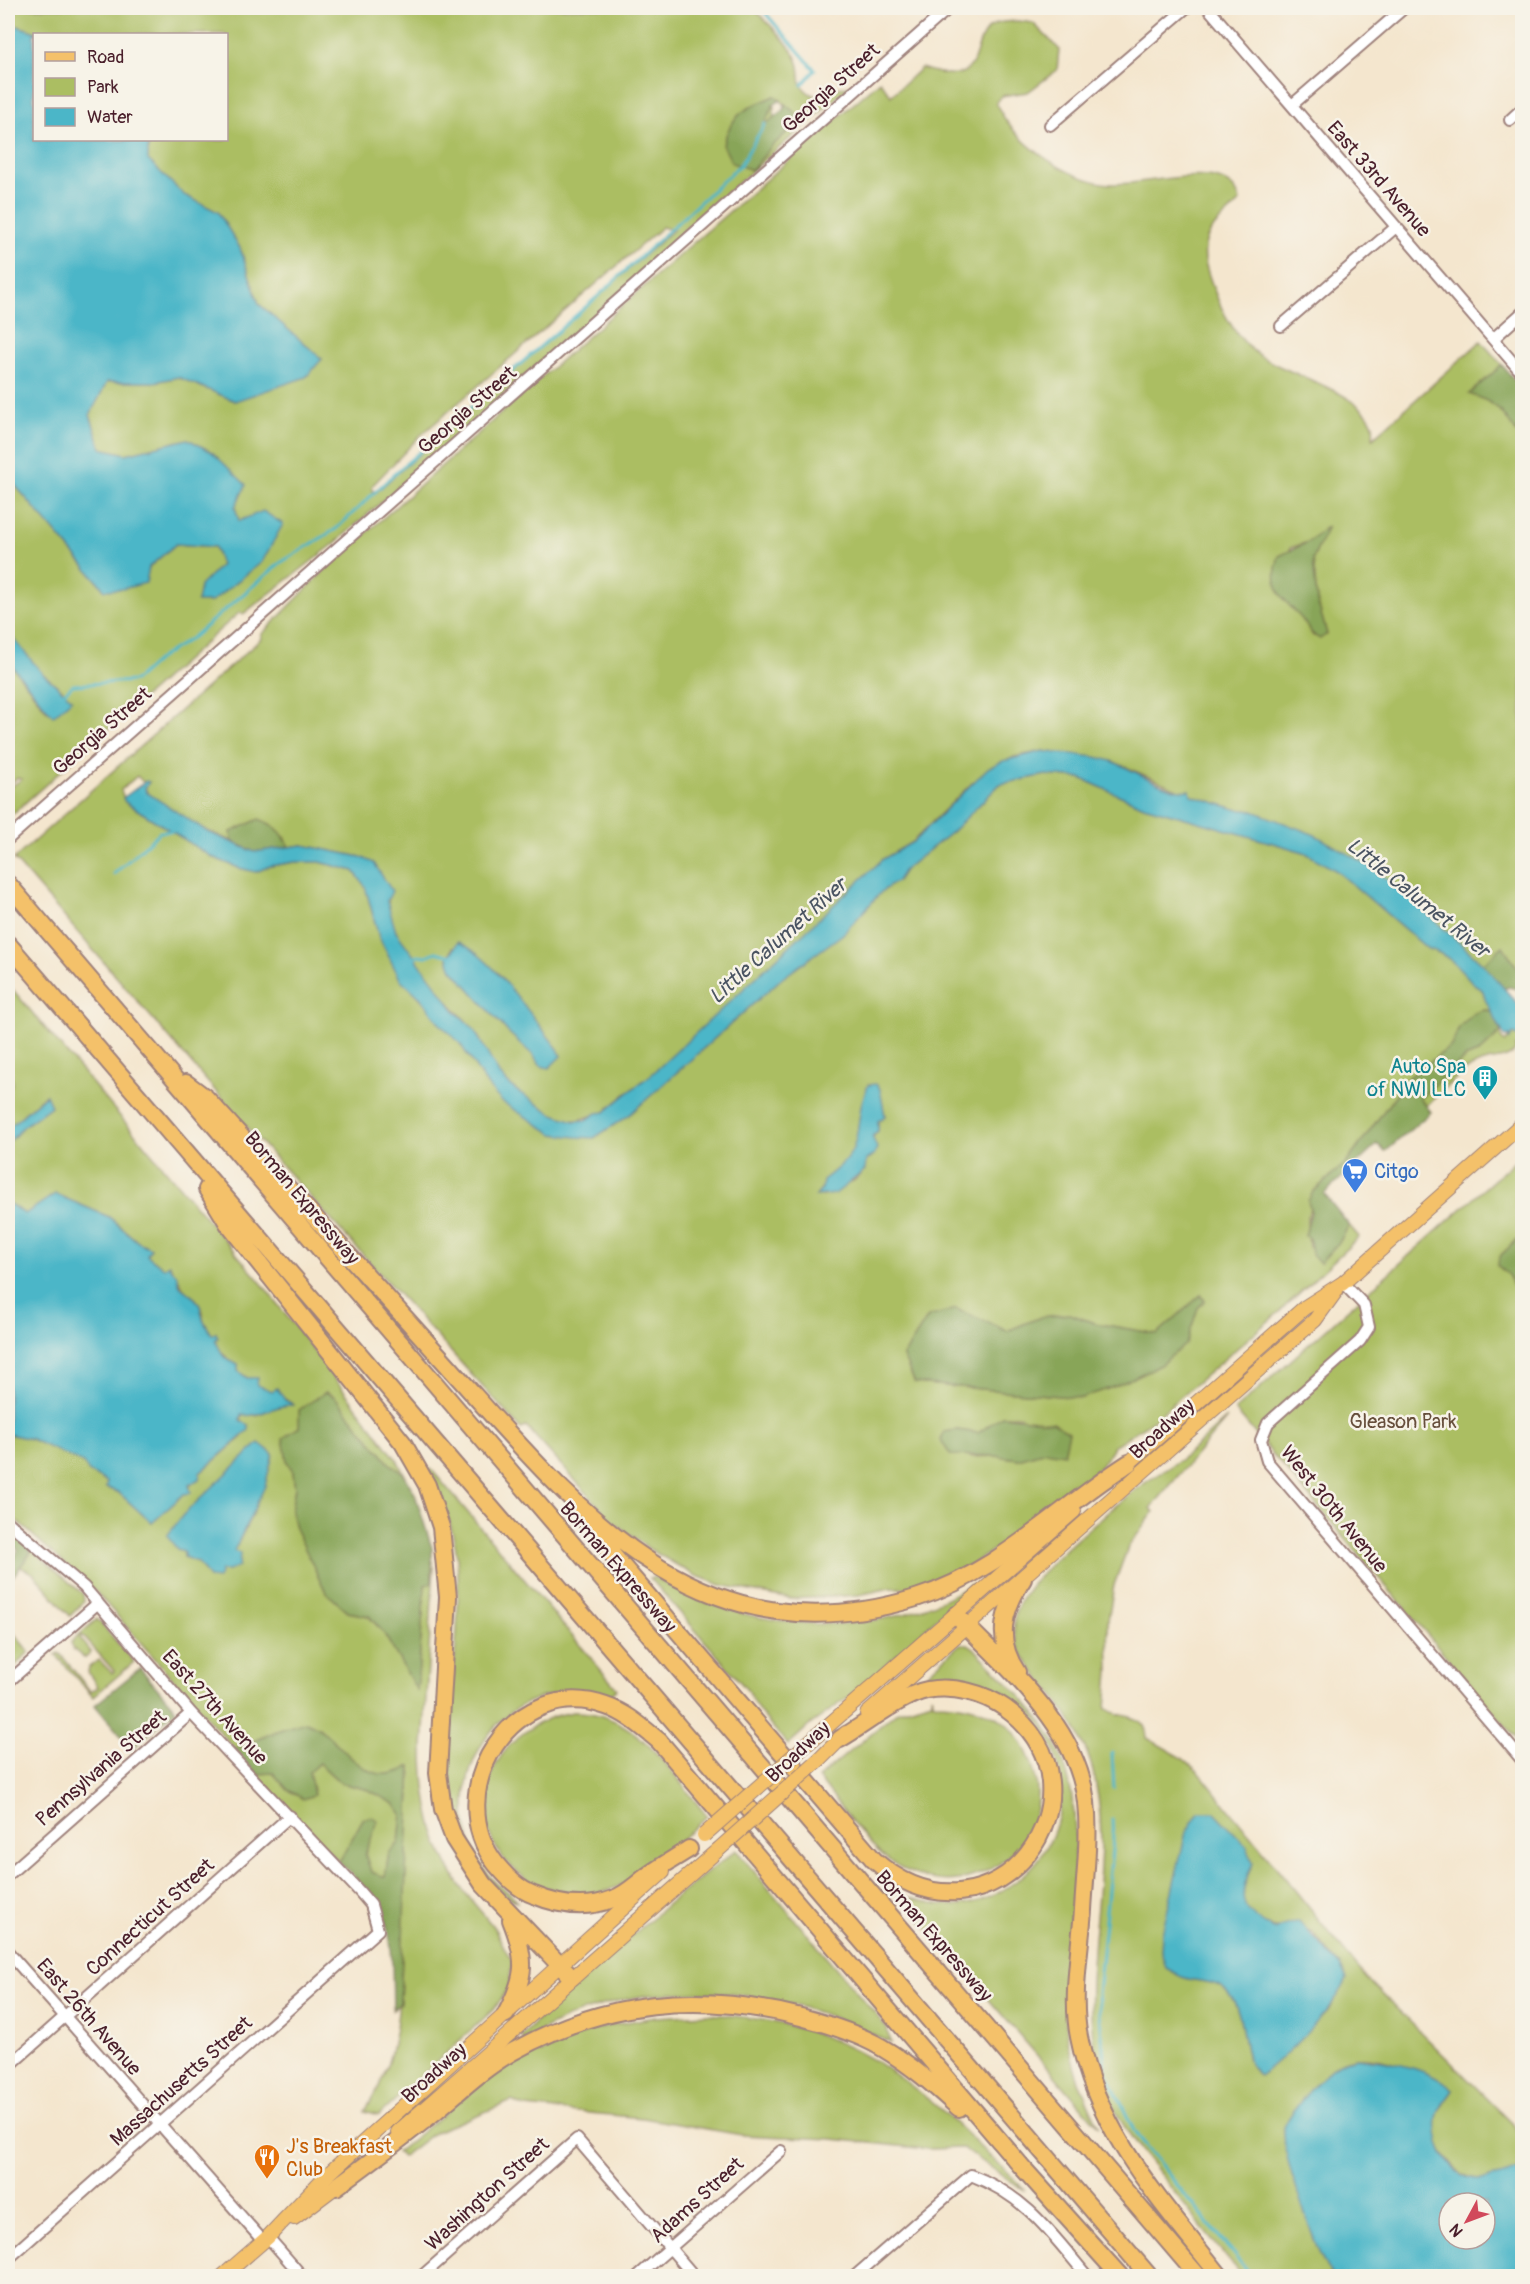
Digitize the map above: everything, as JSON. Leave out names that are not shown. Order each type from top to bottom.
[{"type":"highway","name":"Borman Expressway","points":[[8,884],[1198,2277]]},
{"type":"highway","points":[[8,944],[1149,2277]]},
{"type":"highway","points":[[161,1064],[206,1098],[530,1458],[873,1860],[893,1877],[917,1888],[944,1894],[972,1892],[995,1881],[1018,1865],[1037,1843],[1045,1821],[1050,1796],[1047,1768],[1038,1742],[1021,1720],[998,1703],[973,1693],[950,1689],[927,1690],[901,1700],[840,1739]]},
{"type":"highway","points":[[177,1143],[229,1225],[403,1443],[427,1485],[441,1527],[448,1602],[438,1773],[443,1809],[454,1839],[468,1864],[507,1911],[566,1971]]},
{"type":"highway","points":[[530,1458],[592,1519],[626,1547],[667,1573],[723,1598],[762,1608],[816,1612],[873,1608],[916,1598],[954,1584],[993,1562],[1088,1489],[1129,1463]]},
{"type":"highway","points":[[1023,1579],[1010,1599],[1002,1627],[1005,1647],[1013,1666],[1034,1698]]},
{"type":"highway","points":[[961,1620],[1050,1718],[1076,1764],[1086,1800],[1087,1844],[1076,2001],[1079,2035],[1091,2083],[1106,2121],[1130,2158],[1220,2277]]},
{"type":"highway","points":[[689,1848],[613,1899],[592,1905],[567,1905],[546,1900],[524,1891],[505,1876],[488,1853],[478,1829],[475,1800],[479,1775],[489,1752],[509,1727],[531,1712],[553,1703],[580,1702],[604,1705],[632,1718],[659,1740],[1022,2168],[1120,2277]]},
{"type":"highway","points":[[506,2014],[518,1992],[524,1961],[507,1911]]},
{"type":"highway","points":[[336,2187],[471,2081],[512,2053],[557,2030],[606,2014],[663,2003],[725,2002],[774,2010],[823,2023],[880,2046],[930,2080],[1022,2168]]},
{"type":"main road","name":"Broadway","points":[[223,2277],[265,2239],[325,2177],[506,2014],[566,1971],[718,1850],[820,1759],[961,1620],[1129,1463],[1304,1308],[1342,1283],[1522,1124]]},
{"type":"main road","name":"Broadway","points":[[265,2239],[336,2187],[566,1971],[689,1848],[807,1744],[961,1620],[1023,1579],[1315,1320],[1342,1283]]},
{"type":"street","points":[[930,8],[938,17]]},
{"type":"street","name":"Georgia Street","points":[[8,838],[949,8]]},
{"type":"street","points":[[1050,125],[1186,8]]},
{"type":"street","name":"East 33rd Avenue","points":[[1209,8],[1522,373]]},
{"type":"street","points":[[1292,105],[1404,8]]},
{"type":"street","points":[[1510,120],[1522,109]]},
{"type":"street","points":[[1281,326],[1396,227]]},
{"type":"street","points":[[1493,339],[1522,313]]},
{"type":"street","name":"West 30th Avenue","points":[[1342,1283],[1364,1305],[1369,1327],[1360,1341],[1268,1422],[1261,1440],[1267,1461],[1522,1760]]},
{"type":"street","name":"East 27th Avenue","points":[[8,1522],[35,1543],[98,1603],[191,1713],[371,1905],[378,1930]]},
{"type":"street","points":[[8,1682],[98,1603]]},
{"type":"street","name":"Pennsylvania Street","points":[[8,1875],[191,1713]]},
{"type":"street","name":"Connecticut Street","points":[[8,2067],[290,1816]]},
{"type":"street","name":"Massachusetts Street","points":[[8,2259],[378,1930]]},
{"type":"street","name":"East 26th Avenue","points":[[8,1952],[160,2124],[302,2277]]},
{"type":"street","name":"Washington Street","points":[[422,2277],[577,2139],[670,2248]]},
{"type":"street","name":"Adams Street","points":[[638,2277],[781,2151]]},
{"type":"street","points":[[855,2277],[971,2175],[1006,2191],[1031,2213],[1084,2273],[1072,2277]]},
{"type":"street","points":[[670,2248],[694,2277]]},
{"type":"green space","points":[[8,8],[753,8],[783,39],[793,53],[799,65],[801,84],[808,92],[815,96],[831,89],[850,86],[683,231],[664,253],[334,544],[243,614],[240,612],[8,818],[8,789],[22,779],[17,778],[8,786],[8,661],[47,711],[65,692],[42,673],[8,632],[8,477],[105,590],[149,567],[176,544],[215,547],[221,565],[201,586],[198,601],[211,602],[239,521],[235,507],[245,485],[212,452],[188,439],[126,454],[101,448],[90,415],[107,382],[155,382],[178,377],[235,401],[322,359],[259,304],[240,248],[218,212],[184,195],[148,160],[148,141],[228,141],[228,33],[39,33],[8,23]],"holes":[[[775,96],[802,119],[771,147]],[[662,227],[673,230],[374,494],[372,486],[420,436]]]},
{"type":"green space","points":[[1019,21],[1033,23],[1059,49],[1057,70],[1028,92],[1001,96],[996,103],[1014,130],[1040,154],[1086,179],[1118,184],[1202,176],[1220,179],[1233,187],[1240,201],[1210,232],[1205,244],[1209,275],[1228,320],[1244,342],[1264,358],[1353,401],[1365,412],[1373,425],[1373,438],[1481,341],[1502,365],[1470,394],[1490,400],[1505,415],[1522,441],[1522,975],[1503,947],[1483,964],[1398,887],[1253,811],[1235,809],[1191,795],[1114,762],[1043,751],[1014,757],[972,783],[912,842],[883,859],[652,1075],[605,1112],[570,1120],[553,1114],[532,1102],[512,1087],[497,1071],[473,1029],[417,965],[404,945],[393,926],[388,908],[390,892],[361,857],[303,845],[289,847],[285,837],[231,832],[232,841],[184,819],[159,803],[145,788],[149,782],[143,782],[137,776],[121,790],[125,802],[212,857],[239,868],[256,872],[270,866],[295,862],[320,862],[354,871],[365,886],[379,937],[412,989],[459,1042],[488,1086],[594,1138],[628,1116],[781,979],[843,934],[882,891],[897,881],[904,870],[953,831],[1000,784],[1046,775],[1080,778],[1144,806],[1304,852],[1337,871],[1428,949],[1453,962],[1483,991],[1493,1011],[1484,1010],[1460,1026],[1451,1046],[1407,1079],[1348,1161],[1313,1192],[1307,1222],[1309,1247],[1340,1241],[1349,1225],[1359,1237],[1278,1313],[1155,1419],[1115,1445],[1100,1467],[1020,1534],[954,1575],[908,1588],[890,1588],[859,1595],[791,1599],[721,1585],[694,1575],[651,1550],[611,1520],[534,1435],[526,1427],[521,1429],[245,1125],[14,859],[262,638],[261,635],[328,567],[684,251],[880,81],[891,96],[921,68],[944,74],[959,74],[969,68],[986,31],[998,23]],"holes":[[[1327,527],[1313,559],[1317,600],[1327,635],[1313,636],[1302,619],[1290,548],[1308,542]],[[453,947],[498,973],[558,1049],[546,1067],[541,1066],[533,1055],[508,1032],[452,969],[448,958]],[[868,1085],[882,1104],[885,1116],[878,1121],[878,1132],[870,1142],[863,1169],[852,1182],[823,1194],[824,1196],[817,1195],[822,1189],[824,1180],[850,1156],[856,1141],[862,1104]],[[1201,1296],[1192,1324],[1082,1398],[915,1383],[903,1356],[956,1309],[1007,1331],[1041,1317],[1070,1314],[1094,1323],[1157,1334]],[[1002,1416],[1020,1416],[1045,1451],[1018,1459],[998,1456],[970,1457],[944,1432],[957,1430],[978,1433]]]},
{"type":"green space","points":[[775,96],[781,100],[773,105],[764,125],[784,110],[785,104],[802,119],[771,147],[752,170],[732,163],[723,145],[730,126],[748,108]]},
{"type":"green space","points":[[1502,365],[1522,389],[1522,441],[1495,406],[1469,394]]},
{"type":"green space","points":[[1328,526],[1313,559],[1317,600],[1327,634],[1320,639],[1311,633],[1282,597],[1275,576],[1279,556],[1308,542]]},
{"type":"green space","points":[[259,819],[277,829],[289,847],[254,852],[232,841],[231,832]]},
{"type":"green space","points":[[1503,946],[1522,975],[1522,984],[1518,989],[1508,987],[1503,990],[1483,964]]},
{"type":"green space","points":[[8,984],[263,1285],[397,1460],[415,1494],[403,1473],[389,1463],[335,1397],[327,1392],[299,1427],[287,1461],[293,1472],[295,1488],[291,1511],[295,1527],[326,1592],[348,1612],[368,1616],[383,1632],[417,1689],[425,1584],[432,1583],[434,1566],[423,1747],[427,1803],[436,1838],[451,1872],[494,1928],[512,1960],[509,1987],[495,2008],[379,2115],[365,2111],[387,2067],[397,2020],[411,1767],[398,1774],[387,1776],[376,1774],[365,1769],[344,1753],[318,1727],[282,1729],[235,1749],[95,1591],[8,1513],[8,1434],[31,1439],[84,1463],[90,1473],[107,1482],[106,1488],[118,1492],[152,1523],[184,1494],[200,1473],[242,1437],[241,1415],[257,1415],[280,1404],[294,1405],[272,1391],[265,1390],[238,1371],[238,1364],[225,1356],[219,1348],[216,1333],[213,1336],[203,1320],[203,1312],[196,1299],[186,1292],[169,1264],[164,1268],[147,1255],[151,1248],[138,1242],[109,1217],[55,1194],[25,1214],[8,1203],[8,1143],[23,1127],[51,1106],[45,1095],[8,1128],[8,1093],[13,1082],[8,1068]],"holes":[[[259,1443],[273,1454],[264,1485],[240,1539],[220,1569],[209,1578],[198,1562],[184,1557],[184,1551],[177,1549],[175,1543],[209,1492]]]},
{"type":"green space","points":[[1484,1010],[1493,1011],[1501,1032],[1480,1052],[1465,1058],[1420,1098],[1431,1112],[1385,1152],[1378,1144],[1324,1194],[1349,1225],[1340,1241],[1320,1263],[1312,1254],[1309,1237],[1305,1236],[1311,1212],[1308,1201],[1313,1192],[1348,1161],[1407,1079],[1451,1046],[1460,1026],[1475,1013]]},
{"type":"green space","points":[[1501,1032],[1501,1038],[1505,1042],[1513,1034],[1522,1038],[1522,1046],[1515,1047],[1516,1050],[1508,1056],[1483,1062],[1471,1068],[1457,1077],[1426,1106],[1419,1098],[1465,1058],[1480,1052]]},
{"type":"green space","name":"Gleason Park","points":[[1522,1155],[1522,1745],[1235,1410]]},
{"type":"green space","points":[[1518,1239],[1522,1242],[1522,1288],[1516,1290],[1508,1275],[1497,1265],[1501,1255]]},
{"type":"green space","points":[[1201,1295],[1205,1301],[1198,1308],[1186,1344],[1160,1365],[1116,1386],[1082,1398],[915,1383],[903,1356],[928,1317],[956,1309],[1007,1331],[1041,1317],[1070,1314],[1094,1323],[1157,1334]]},
{"type":"green space","points":[[326,1392],[335,1397],[389,1463],[403,1473],[415,1494],[432,1548],[432,1583],[425,1585],[417,1690],[383,1632],[369,1616],[348,1612],[326,1592],[295,1528],[291,1511],[295,1488],[293,1472],[287,1461],[283,1438],[299,1427],[299,1410]]},
{"type":"green space","points":[[1002,1416],[1053,1422],[1069,1432],[1064,1454],[1045,1451],[1018,1459],[998,1456],[950,1455],[941,1440],[944,1432],[957,1430],[978,1433]]},
{"type":"green space","points":[[1227,1418],[1151,1508],[1154,1512],[1128,1547],[1114,1585],[1108,1620],[1109,1672],[1106,1708],[1142,1723],[1146,1729],[1147,1738],[1181,1757],[1199,1772],[1367,1979],[1513,2124],[1522,2143],[1522,2173],[1519,2170],[1499,2177],[1478,2179],[1468,2177],[1451,2164],[1436,2134],[1438,2114],[1453,2090],[1412,2070],[1379,2060],[1349,2059],[1336,2065],[1314,2087],[1283,2130],[1302,2205],[1318,2248],[1332,2276],[1242,2276],[1140,2149],[1123,2125],[1109,2099],[1094,2046],[1091,2006],[1101,1844],[1099,1803],[1085,1747],[1057,1700],[1025,1659],[1015,1636],[1016,1611],[1034,1582],[1049,1566],[1117,1504],[1181,1459]],"holes":[[[1253,1863],[1241,1894],[1245,1908],[1260,1922],[1270,1926],[1312,1932],[1340,1966],[1347,1979],[1329,2009],[1259,2076],[1252,2068],[1248,2058],[1239,2014],[1229,1994],[1219,1986],[1189,1979],[1167,1968],[1161,1951]]]},
{"type":"green space","points":[[431,1469],[617,1689],[610,1696],[551,1695],[520,1706],[501,1720],[486,1738],[475,1759],[467,1781],[465,1805],[467,1828],[474,1851],[483,1867],[494,1881],[511,1894],[517,1902],[488,1879],[477,1864],[460,1829],[455,1810],[449,1746],[458,1612],[457,1558],[447,1513],[428,1471]]},
{"type":"green space","points":[[8,1530],[31,1552],[8,1583],[9,1567],[18,1550],[8,1541]]},
{"type":"green space","points":[[24,1543],[83,1594],[84,1602],[70,1616],[33,1573],[20,1567],[31,1553]]},
{"type":"green space","points":[[654,1577],[690,1596],[729,1610],[770,1619],[812,1624],[855,1623],[896,1616],[935,1603],[971,1584],[973,1586],[852,1695],[811,1724],[788,1745],[759,1711],[748,1691],[650,1578]]},
{"type":"green space","points":[[97,1619],[134,1662],[93,1697],[56,1655],[59,1653],[62,1656],[91,1692],[98,1687],[88,1672],[89,1667],[99,1660],[112,1673],[114,1671],[82,1635],[80,1638],[91,1652],[84,1658],[73,1649],[71,1642]]},
{"type":"green space","points":[[8,1626],[29,1652],[11,1670],[8,1667]]},
{"type":"green space","points":[[960,1644],[968,1644],[974,1648],[1042,1722],[1058,1749],[1069,1782],[1074,1817],[1075,1853],[1066,1962],[1067,2033],[1075,2070],[1099,2127],[920,1920],[903,1896],[934,1903],[961,1905],[974,1903],[1001,1891],[1015,1882],[1038,1860],[1053,1834],[1060,1806],[1060,1777],[1053,1749],[1039,1723],[1018,1702],[991,1686],[969,1679],[951,1678],[930,1685],[928,1673]]},
{"type":"green space","points":[[140,1668],[176,1710],[132,1749],[95,1705]]},
{"type":"green space","points":[[931,1695],[934,1703],[976,1709],[1004,1722],[1013,1730],[1023,1745],[1035,1774],[1037,1794],[1035,1812],[1030,1829],[1020,1845],[991,1869],[960,1880],[929,1879],[909,1872],[890,1861],[862,1834],[818,1778],[898,1711],[932,1701]]},
{"type":"green space","points":[[573,1712],[596,1714],[616,1721],[634,1733],[666,1764],[707,1816],[669,1852],[641,1874],[610,1890],[593,1894],[594,1899],[541,1886],[521,1875],[500,1853],[488,1828],[485,1803],[490,1778],[502,1755],[521,1735],[545,1720]]},
{"type":"green space","points":[[306,1722],[320,1729],[366,1769],[379,1774],[394,1773],[411,1766],[400,2003],[393,2010],[391,1944],[387,1928],[372,1897],[339,1862],[363,1819],[371,1816],[378,1821],[365,1854],[371,1872],[385,1877],[389,1853],[399,1843],[402,1814],[395,1804],[369,1790],[341,1783],[319,1763],[309,1772],[314,1795],[303,1799],[288,1790],[273,1773],[256,1774],[235,1749],[282,1729]]},
{"type":"green space","points":[[319,1763],[341,1783],[369,1790],[395,1804],[402,1814],[399,1843],[389,1853],[385,1877],[371,1872],[365,1854],[363,1819],[339,1862],[256,1774],[273,1773],[288,1790]]},
{"type":"green space","points":[[736,1850],[887,2028],[890,2043],[847,2022],[801,2007],[754,1997],[706,1992],[659,1994],[612,2003],[567,2018],[524,2041],[522,2037],[535,2022],[669,1903]]},
{"type":"green space","points":[[707,2014],[788,2025],[824,2036],[857,2051],[919,2091],[1025,2191],[963,2148],[928,2149],[832,2139],[742,2135],[643,2118],[525,2107],[512,2101],[435,2132],[402,2157],[397,2152],[490,2076],[531,2054],[529,2049],[536,2048],[541,2053],[589,2031],[610,2025],[655,2017]]},
{"type":"water","points":[[8,23],[39,33],[33,33],[33,141],[148,141],[148,160],[184,195],[218,212],[240,248],[259,304],[322,359],[306,377],[235,401],[178,377],[155,382],[107,382],[90,415],[101,448],[126,454],[188,439],[212,452],[246,485],[235,507],[239,521],[263,511],[283,524],[262,562],[211,602],[197,602],[200,586],[221,565],[215,547],[176,544],[149,567],[146,583],[122,589],[105,590],[8,477]]},
{"type":"water","points":[[8,632],[42,673],[72,699],[53,716],[8,661]]},
{"type":"water","points":[[1043,751],[1108,760],[1173,789],[1190,790],[1191,795],[1235,809],[1253,811],[1315,835],[1366,864],[1398,887],[1483,964],[1522,1009],[1522,1038],[1513,1034],[1509,1040],[1510,1036],[1505,1037],[1483,991],[1453,962],[1428,949],[1337,871],[1304,852],[1144,806],[1080,778],[1046,775],[1000,784],[953,831],[904,870],[897,881],[882,891],[843,934],[781,979],[628,1116],[594,1138],[553,1134],[502,1102],[488,1086],[459,1042],[440,1024],[422,999],[400,979],[379,937],[365,886],[354,871],[320,862],[295,862],[270,866],[256,872],[239,868],[212,857],[125,802],[123,798],[146,781],[149,782],[145,788],[146,792],[208,832],[254,852],[303,845],[361,857],[374,863],[392,891],[387,901],[396,932],[456,1012],[473,1028],[499,1074],[514,1089],[553,1114],[574,1121],[586,1120],[597,1113],[605,1112],[652,1074],[883,859],[913,842],[988,768],[1003,761]]},
{"type":"water","points":[[458,942],[485,960],[558,1049],[561,1056],[549,1068],[541,1066],[452,969],[448,958]]},
{"type":"water","points":[[876,1084],[880,1089],[885,1116],[878,1121],[878,1132],[872,1136],[877,1148],[874,1155],[866,1160],[865,1170],[835,1194],[816,1196],[822,1189],[823,1180],[843,1163],[853,1149],[868,1085]]},
{"type":"water","points":[[46,1095],[51,1106],[23,1127],[8,1143],[8,1128]]},
{"type":"water","points":[[55,1194],[109,1217],[138,1242],[151,1248],[147,1255],[164,1268],[170,1264],[182,1288],[199,1303],[204,1321],[212,1335],[216,1333],[218,1338],[215,1340],[224,1357],[238,1364],[238,1371],[247,1378],[258,1378],[257,1385],[272,1391],[277,1388],[285,1400],[294,1405],[255,1415],[241,1415],[240,1420],[249,1425],[249,1430],[200,1473],[199,1479],[189,1485],[191,1493],[184,1494],[152,1523],[118,1492],[106,1488],[107,1482],[90,1473],[83,1463],[31,1439],[8,1434],[8,1203],[25,1214]]},
{"type":"water","points":[[259,1443],[273,1454],[265,1486],[234,1551],[240,1553],[239,1566],[228,1571],[221,1571],[218,1579],[209,1578],[198,1562],[184,1557],[184,1551],[177,1549],[167,1536],[183,1515]]},
{"type":"water","points":[[1199,1812],[1214,1812],[1247,1846],[1253,1863],[1244,1885],[1243,1894],[1248,1910],[1263,1923],[1275,1929],[1299,1921],[1340,1966],[1347,1979],[1341,1991],[1321,2017],[1282,2057],[1259,2076],[1248,2058],[1239,2014],[1229,1994],[1219,1986],[1182,1977],[1166,1968],[1161,1951],[1162,1934],[1186,1832]]},
{"type":"water","points":[[1356,2058],[1408,2066],[1443,2082],[1453,2090],[1439,2111],[1437,2128],[1441,2148],[1451,2166],[1459,2173],[1478,2179],[1519,2170],[1522,2173],[1522,2276],[1332,2276],[1318,2249],[1302,2205],[1288,2161],[1283,2132],[1290,2116],[1315,2085],[1332,2068],[1344,2061]]},
{"type":"waterway","points":[[761,8],[815,70],[802,85]]},
{"type":"waterway","points":[[63,694],[73,685],[134,681],[160,658],[193,637],[280,563],[336,529],[391,477],[596,298],[740,165],[765,124]]},
{"type":"waterway","points":[[114,874],[160,832],[173,831]]},
{"type":"waterway","points":[[411,960],[418,955],[426,956],[436,952],[451,956]]},
{"type":"waterway","points":[[1112,1753],[1114,1788]]},
{"type":"waterway","points":[[1112,1819],[1113,1840],[1098,1994],[1105,2069],[1135,2133],[1251,2276]]},
{"type":"place","name":"Auto Spa of NWI LLC","points":[[1485,1101]]},
{"type":"place","name":"Citgo","points":[[1355,1194]]},
{"type":"place","name":"J's Breakfast Club","points":[[267,2180]]},
{"type":"water label","name":"Little Calumet River","points":[[1418,898]]},
{"type":"water label","name":"Little Calumet River","points":[[778,941]]}]
